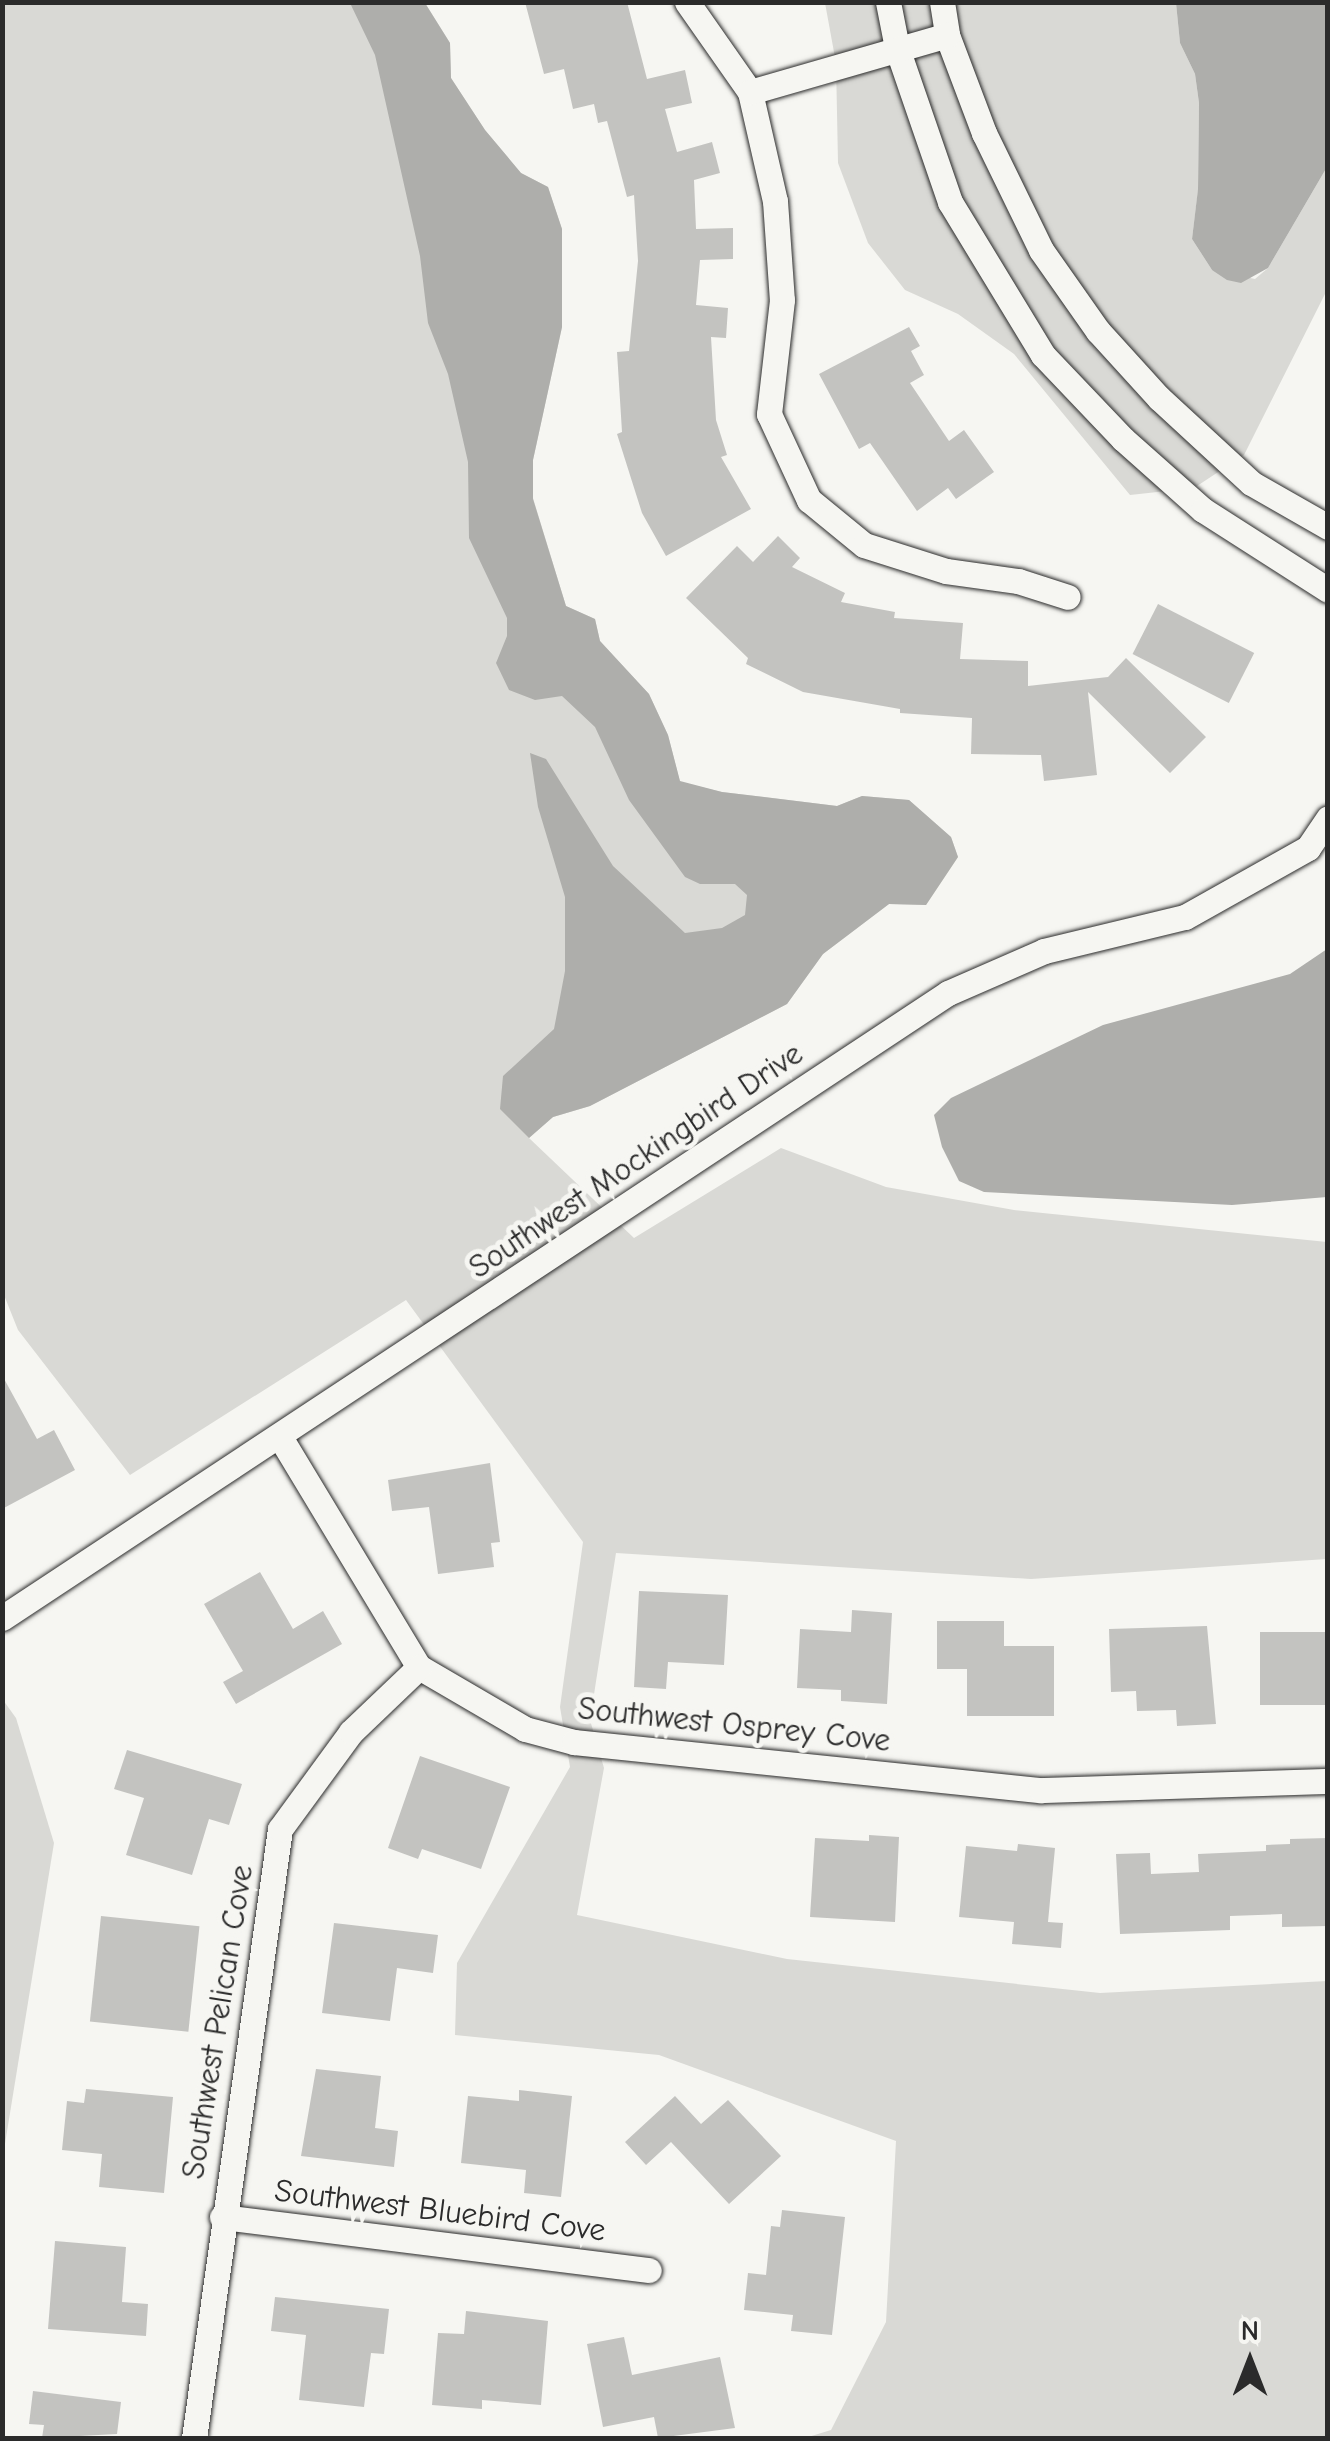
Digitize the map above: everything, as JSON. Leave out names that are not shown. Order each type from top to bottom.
[{"type":"street","points":[[687,2],[750,92],[775,202],[782,300],[768,414],[809,500],[864,545],[946,571],[1018,581],[1068,597]]},
{"type":"street","points":[[888,2],[898,48],[950,202],[1043,355],[1122,439],[1204,510],[1328,590]]},
{"type":"street","points":[[942,2],[947,35],[984,132],[1042,250],[1098,331],[1159,398],[1251,483],[1328,527]]},
{"type":"street","points":[[750,92],[947,35]]},
{"type":"street","name":"Southwest Mockingbird Drive","points":[[2,1618],[948,993],[1044,950],[1185,916],[1308,848],[1328,818]]},
{"type":"street","name":"Southwest Osprey Cove","points":[[280,1436],[419,1666],[525,1729],[574,1742],[1042,1790],[1328,1781]]},
{"type":"street","name":"Southwest Pelican Cove","points":[[194,2438],[222,2217],[280,1830],[351,1732],[419,1666]]},
{"type":"street","name":"Southwest Bluebird Cove","points":[[222,2217],[650,2270]]},
{"type":"shaded area","points":[[2,3],[425,3],[450,43],[451,78],[485,130],[521,173],[548,187],[562,229],[562,327],[533,460],[533,498],[566,606],[595,619],[600,641],[649,694],[668,735],[680,782],[722,792],[837,806],[862,796],[909,800],[951,837],[958,857],[926,905],[889,904],[823,954],[787,1004],[590,1106],[553,1117],[529,1138],[634,1238],[781,1148],[886,1187],[1014,1210],[1327,1242],[1327,1559],[1031,1579],[616,1553],[590,1720],[604,1768],[577,1915],[787,1959],[1100,1993],[1327,1981],[1327,2438],[805,2438],[831,2430],[886,2322],[896,2141],[659,2055],[455,2035],[457,1963],[570,1767],[560,1707],[583,1542],[406,1300],[130,1475],[18,1330],[2,1290]]},
{"type":"shaded area","points":[[350,3],[425,3],[450,43],[451,78],[485,130],[521,173],[548,187],[562,229],[562,327],[533,460],[533,499],[566,606],[595,619],[600,641],[649,694],[668,735],[680,781],[722,792],[837,806],[862,796],[909,800],[951,837],[958,857],[926,905],[889,904],[823,954],[787,1004],[590,1106],[553,1117],[529,1138],[500,1109],[503,1076],[554,1029],[565,971],[565,897],[538,807],[530,753],[546,759],[613,866],[685,933],[722,928],[745,915],[747,895],[735,884],[700,884],[685,877],[629,800],[595,727],[562,696],[535,700],[509,690],[496,663],[507,636],[507,618],[469,538],[468,462],[448,374],[428,323],[420,256],[375,55]]},
{"type":"shaded area","points":[[825,3],[1176,3],[1180,43],[1195,74],[1199,103],[1198,190],[1192,239],[1212,270],[1255,279],[1268,268],[1327,167],[1327,290],[1244,455],[1194,488],[1130,495],[1014,354],[958,314],[905,290],[868,243],[838,163],[836,63]]},
{"type":"shaded area","points":[[1176,3],[1324,3],[1327,10],[1327,167],[1268,268],[1241,283],[1212,270],[1192,239],[1198,189],[1199,103],[1195,74],[1180,43]]},
{"type":"shaded area","points":[[1327,949],[1327,1197],[1232,1205],[984,1192],[959,1181],[942,1147],[934,1115],[951,1098],[1103,1025],[1290,974]]},
{"type":"shaded area","points":[[3,1700],[16,1718],[54,1843],[3,2156]]},
{"type":"building","points":[[525,2],[627,2],[647,79],[685,70],[692,103],[665,109],[677,152],[712,142],[720,173],[694,180],[696,229],[733,228],[733,259],[700,260],[696,305],[728,308],[726,338],[711,337],[716,420],[727,455],[721,457],[751,509],[666,556],[642,513],[617,434],[622,432],[617,352],[629,351],[638,261],[634,195],[627,197],[607,121],[598,123],[594,104],[573,109],[564,69],[544,74]]},
{"type":"building","points":[[909,327],[920,346],[911,351],[924,375],[910,383],[949,441],[964,430],[994,472],[956,499],[948,488],[917,511],[870,443],[859,449],[819,374]]},
{"type":"building","points":[[778,536],[800,558],[792,567],[845,593],[841,602],[895,612],[894,618],[963,623],[960,659],[1028,661],[1028,686],[1108,677],[1126,658],[1206,737],[1170,773],[1088,692],[1097,775],[1044,781],[1041,755],[971,754],[972,718],[900,713],[900,709],[803,692],[746,664],[748,658],[686,598],[737,546],[753,562]]},
{"type":"building","points":[[1158,604],[1254,653],[1229,703],[1133,654]]},
{"type":"building","points":[[2,1375],[37,1439],[54,1430],[75,1470],[2,1509]]},
{"type":"building","points":[[490,1463],[500,1542],[491,1543],[494,1567],[438,1574],[429,1507],[392,1511],[388,1480]]},
{"type":"building","points":[[260,1572],[293,1629],[323,1611],[342,1644],[236,1704],[223,1682],[243,1671],[204,1604]]},
{"type":"building","points":[[639,1591],[728,1595],[724,1665],[668,1662],[666,1689],[634,1687]]},
{"type":"building","points":[[852,1610],[892,1613],[887,1704],[841,1701],[841,1690],[797,1688],[800,1629],[851,1632]]},
{"type":"building","points":[[937,1621],[1004,1621],[1004,1646],[1054,1646],[1054,1716],[967,1716],[967,1669],[937,1669]]},
{"type":"building","points":[[1207,1626],[1216,1724],[1177,1726],[1176,1710],[1137,1711],[1136,1691],[1111,1692],[1109,1629]]},
{"type":"building","points":[[1260,1632],[1328,1632],[1328,1705],[1260,1705]]},
{"type":"building","points":[[127,1750],[242,1784],[229,1825],[209,1819],[192,1875],[126,1855],[144,1798],[114,1789]]},
{"type":"building","points":[[420,1756],[510,1787],[481,1869],[422,1849],[418,1859],[388,1848]]},
{"type":"building","points":[[869,1835],[899,1837],[895,1922],[810,1917],[815,1838],[869,1841]]},
{"type":"building","points":[[1328,1838],[1328,1926],[1282,1927],[1282,1914],[1230,1916],[1230,1930],[1120,1934],[1116,1854],[1150,1853],[1151,1874],[1199,1872],[1198,1854],[1266,1851],[1266,1845],[1290,1844],[1290,1839]]},
{"type":"building","points":[[1018,1844],[1055,1848],[1048,1922],[1063,1923],[1061,1948],[1012,1944],[1014,1922],[959,1917],[966,1846],[1017,1851]]},
{"type":"building","points":[[101,1916],[199,1926],[188,2032],[90,2021]]},
{"type":"building","points":[[334,1923],[438,1935],[433,1973],[397,1968],[390,2021],[322,2013]]},
{"type":"building","points":[[316,2069],[381,2076],[375,2128],[398,2131],[394,2167],[301,2156]]},
{"type":"building","points":[[86,2089],[173,2097],[164,2193],[99,2187],[102,2154],[62,2150],[67,2101],[84,2103]]},
{"type":"building","points":[[519,2090],[572,2096],[561,2197],[524,2193],[526,2170],[461,2163],[468,2096],[519,2101]]},
{"type":"building","points":[[675,2096],[701,2124],[728,2100],[781,2156],[729,2204],[671,2142],[646,2165],[625,2142]]},
{"type":"building","points":[[782,2210],[845,2217],[832,2335],[791,2331],[793,2315],[744,2310],[748,2273],[766,2275],[771,2226],[780,2227]]},
{"type":"building","points":[[55,2241],[126,2247],[122,2302],[148,2304],[146,2336],[48,2329]]},
{"type":"building","points":[[275,2297],[389,2309],[384,2354],[371,2353],[364,2407],[299,2400],[306,2335],[271,2331]]},
{"type":"building","points":[[466,2311],[548,2321],[541,2405],[482,2400],[482,2409],[432,2405],[438,2333],[464,2334]]},
{"type":"building","points":[[624,2337],[632,2375],[720,2357],[735,2428],[658,2438],[654,2417],[603,2427],[587,2344]]},
{"type":"building","points":[[33,2391],[121,2402],[117,2434],[42,2438],[44,2425],[29,2424]]}]
